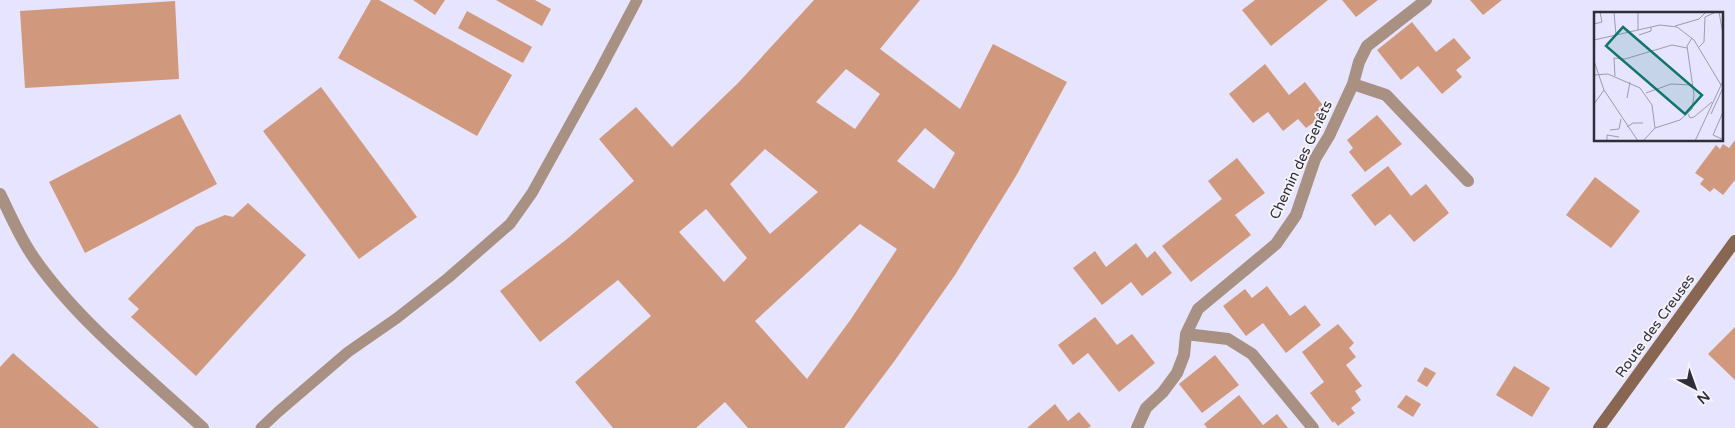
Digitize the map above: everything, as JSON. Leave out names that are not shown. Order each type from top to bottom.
[{"type":"main road","name":"Route des Creuses","points":[[1599,428],[1733,248]]},
{"type":"street","name":"Chemin des Genêts","points":[[1137,428],[1146,408],[1163,392],[1177,373],[1184,355],[1186,334],[1198,309],[1276,244],[1296,215],[1315,159],[1329,136],[1353,84],[1359,62],[1367,46],[1426,0]]},
{"type":"street","points":[[1353,84],[1386,95],[1468,181]]},
{"type":"street","points":[[0,194],[31,254],[61,293],[101,334],[203,428]]},
{"type":"street","points":[[1186,334],[1228,340],[1252,354],[1313,428]]},
{"type":"lane","points":[[261,428],[348,352],[398,318],[441,284],[510,224],[532,193],[600,72],[637,0]]},
{"type":"building","points":[[371,0],[379,0],[512,75],[477,136],[338,58]]},
{"type":"building","points":[[413,0],[445,0],[435,15]]},
{"type":"building","points":[[496,0],[535,0],[551,9],[542,26]]},
{"type":"building","points":[[814,0],[920,0],[880,49],[960,109],[993,44],[1067,82],[1016,176],[955,275],[844,428],[748,428],[725,402],[696,428],[613,428],[575,382],[651,316],[618,280],[540,342],[500,291],[567,239],[634,181],[599,139],[636,107],[672,147],[739,82]],"holes":[[[846,69],[880,94],[855,129],[816,102]],[[925,128],[955,153],[934,189],[897,161]],[[765,149],[818,192],[770,234],[730,184]],[[706,209],[747,258],[724,282],[679,232]],[[860,224],[897,249],[851,319],[807,379],[755,321]]]},
{"type":"building","points":[[1255,0],[1328,0],[1271,46],[1242,10]]},
{"type":"building","points":[[1342,0],[1378,0],[1356,17]]},
{"type":"building","points":[[1470,0],[1502,0],[1483,15]]},
{"type":"building","points":[[175,1],[179,79],[25,88],[20,11]]},
{"type":"building","points":[[467,11],[532,47],[523,63],[458,28]]},
{"type":"building","points":[[1412,22],[1436,52],[1454,38],[1471,58],[1456,70],[1462,77],[1442,94],[1418,66],[1401,80],[1377,50]]},
{"type":"building","points":[[1265,64],[1289,95],[1305,82],[1328,112],[1306,128],[1298,119],[1283,131],[1268,112],[1253,123],[1229,94]]},
{"type":"building","points":[[321,87],[417,217],[359,259],[263,131]]},
{"type":"building","points":[[180,114],[217,184],[85,253],[49,182]]},
{"type":"building","points":[[1377,115],[1402,144],[1365,172],[1349,152],[1353,148],[1347,140]]},
{"type":"building","points":[[1735,140],[1735,180],[1723,195],[1714,188],[1710,192],[1700,184],[1704,179],[1695,173],[1716,145],[1720,149],[1723,144],[1729,148]]},
{"type":"building","points":[[1237,158],[1265,193],[1235,215],[1251,235],[1191,282],[1162,246],[1222,199],[1208,181]]},
{"type":"building","points":[[1388,166],[1411,196],[1426,184],[1449,213],[1414,242],[1390,214],[1375,226],[1351,195]]},
{"type":"building","points":[[1595,177],[1640,211],[1611,248],[1566,215]]},
{"type":"building","points":[[248,203],[306,255],[196,376],[131,317],[139,309],[128,299],[196,227],[225,215],[233,217]]},
{"type":"building","points":[[1136,243],[1147,258],[1155,251],[1172,273],[1142,296],[1131,282],[1102,305],[1073,268],[1095,251],[1106,267]]},
{"type":"building","points":[[1267,286],[1290,316],[1305,305],[1321,325],[1286,353],[1263,323],[1246,336],[1223,306],[1245,289],[1252,298]]},
{"type":"building","points":[[1095,317],[1117,345],[1132,334],[1155,363],[1119,392],[1088,353],[1073,365],[1058,345]]},
{"type":"building","points":[[1338,324],[1354,343],[1349,348],[1356,357],[1346,365],[1362,386],[1355,391],[1361,400],[1351,408],[1355,413],[1338,426],[1334,421],[1333,423],[1310,393],[1324,382],[1302,352]]},
{"type":"building","points":[[1735,327],[1735,380],[1708,354]]},
{"type":"building","points":[[13,353],[99,428],[0,428],[0,367]]},
{"type":"building","points":[[1215,355],[1239,385],[1202,413],[1179,384]]},
{"type":"building","points":[[1514,366],[1550,388],[1532,417],[1496,395]]},
{"type":"building","points":[[1425,367],[1436,373],[1427,387],[1417,381]]},
{"type":"building","points":[[1239,395],[1263,425],[1277,414],[1288,428],[1207,428],[1204,424]]},
{"type":"building","points":[[1406,395],[1421,404],[1413,417],[1397,407]]},
{"type":"building","points":[[1055,404],[1068,421],[1079,412],[1091,426],[1088,428],[1027,428]]}]
